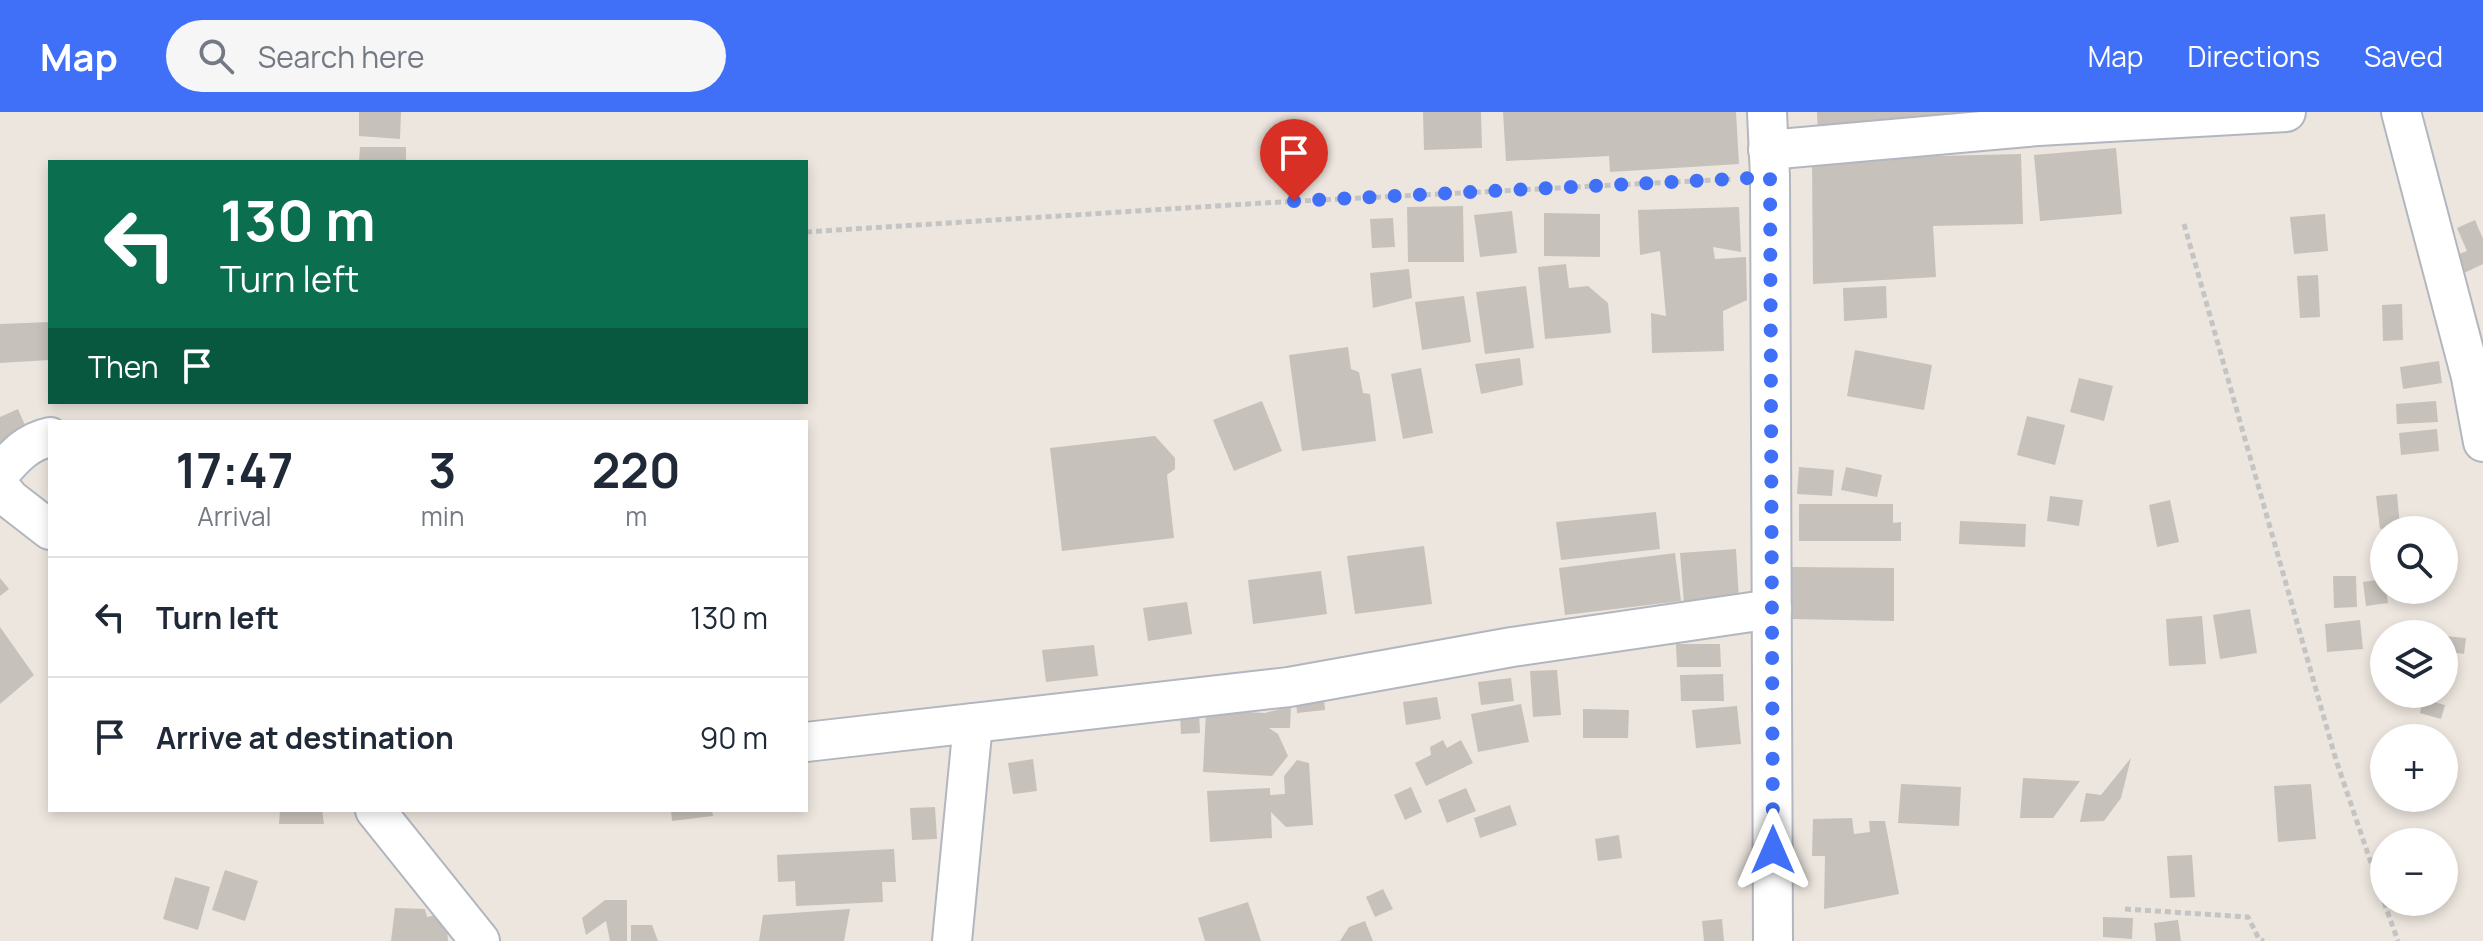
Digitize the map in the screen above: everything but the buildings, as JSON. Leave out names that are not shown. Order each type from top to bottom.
[{"type":"street","points":[[1767,112],[1773,941]]},
{"type":"street","points":[[1769,163],[2038,126],[2286,112]]},
{"type":"street","points":[[2401,112],[2471,377],[2483,442]]},
{"type":"street","points":[[48,437],[39,439],[20,451],[3,492],[48,528]]},
{"type":"street","points":[[808,742],[1289,687],[1543,642],[1772,609]]},
{"type":"street","points":[[952,941],[973,723]]},
{"type":"street","points":[[377,812],[480,941]]},
{"type":"path","points":[[808,232],[1263,203],[1769,163]]},
{"type":"path","points":[[2184,224],[2336,760],[2370,861]]},
{"type":"path","points":[[2125,909],[2248,917],[2259,939],[2264,941]]},
{"type":"path","points":[[2389,916],[2398,941]]},
{"type":"route","points":[[1294,201],[1770,177],[1773,850]]}]
